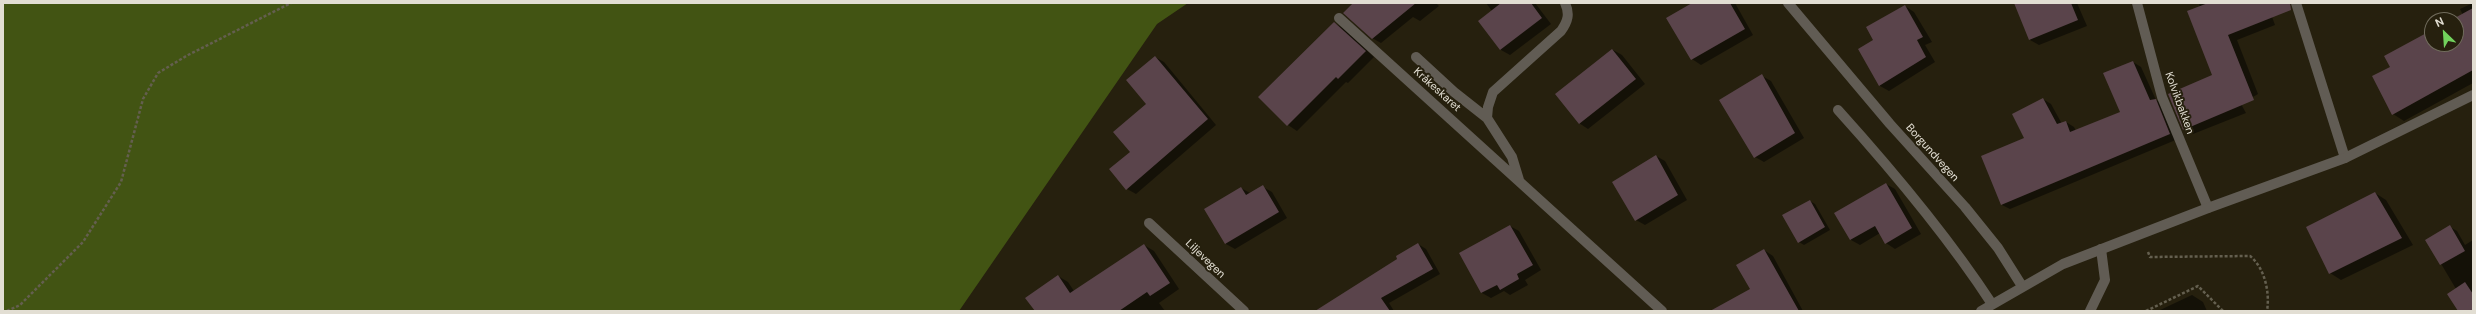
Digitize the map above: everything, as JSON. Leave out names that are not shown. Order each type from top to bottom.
[{"type":"street","points":[[1487,118],[1488,107],[1493,92],[1561,31],[1567,23],[1569,12],[1565,3]]},
{"type":"street","name":"Borgundvegen","points":[[1788,3],[1890,124],[1965,207],[1998,248],[2022,286]]},
{"type":"street","name":"Kolvikbakken","points":[[2137,3],[2162,97],[2208,208]]},
{"type":"street","points":[[2296,3],[2345,158]]},
{"type":"street","name":"Kråkeskaret","points":[[1339,18],[1662,311]]},
{"type":"street","name":"Kråkeskaret","points":[[1416,57],[1454,92],[1487,118],[1512,157],[1519,180]]},
{"type":"street","points":[[1981,311],[2022,286],[2063,264],[2208,208],[2345,158],[2473,95]]},
{"type":"street","points":[[1838,110],[1943,234],[1992,304]]},
{"type":"street","name":"Liljevegen","points":[[1150,223],[1244,311]]},
{"type":"street","points":[[2090,311],[2105,280],[2101,250]]},
{"type":"path","points":[[7,311],[20,305],[82,242],[121,182],[143,99],[158,73],[188,55],[291,3]]},
{"type":"path","points":[[2148,252],[2150,257],[2250,256],[2256,261],[2262,271],[2269,302],[2267,311]]},
{"type":"path","points":[[2146,311],[2198,286],[2223,311]]},
{"type":"green space","points":[[3,3],[1188,3],[1157,24],[959,311],[3,311]]},
{"type":"building","points":[[1353,3],[1416,3],[1372,39],[1343,13]]},
{"type":"building","points":[[1501,3],[1531,3],[1542,18],[1500,50],[1478,21]]},
{"type":"building","points":[[1692,3],[1730,3],[1745,29],[1691,60],[1666,18]]},
{"type":"building","points":[[2014,3],[2071,3],[2078,20],[2029,40]]},
{"type":"building","points":[[2208,3],[2290,3],[2291,10],[2228,35],[2254,100],[2183,130],[2168,94],[2212,75],[2187,11]]},
{"type":"building","points":[[1905,5],[1923,37],[1917,40],[1926,57],[1879,86],[1858,49],[1873,40],[1866,27]]},
{"type":"building","points":[[2473,8],[2473,70],[2392,115],[2372,76],[2390,67],[2384,56],[2424,34],[2424,52],[2464,52],[2464,13]]},
{"type":"building","points":[[1334,22],[1366,51],[1338,79],[1336,77],[1287,126],[1258,97]]},
{"type":"building","points":[[1612,49],[1636,79],[1579,124],[1555,94]]},
{"type":"building","points":[[1155,56],[1208,119],[1126,190],[1109,169],[1130,152],[1113,132],[1146,104],[1126,80]]},
{"type":"building","points":[[2133,61],[2150,100],[2156,99],[2170,134],[2001,205],[1981,156],[2024,138],[2012,114],[2043,98],[2057,124],[2066,121],[2070,132],[2120,112],[2103,73]]},
{"type":"building","points":[[1762,74],[1795,133],[1754,158],[1719,100]]},
{"type":"building","points":[[1656,155],[1678,195],[1635,221],[1612,182]]},
{"type":"building","points":[[1886,183],[1912,228],[1885,244],[1875,226],[1850,240],[1834,213]]},
{"type":"building","points":[[1263,185],[1279,212],[1225,244],[1204,209],[1241,187],[1246,195]]},
{"type":"building","points":[[2375,192],[2402,238],[2329,274],[2306,227]]},
{"type":"building","points":[[1810,200],[1825,227],[1798,243],[1782,215]]},
{"type":"building","points":[[1510,225],[1533,265],[1517,274],[1519,279],[1500,290],[1497,285],[1481,293],[1459,253]]},
{"type":"building","points":[[2450,225],[2465,251],[2440,265],[2425,240]]},
{"type":"building","points":[[1418,243],[1433,269],[1381,298],[1390,311],[1315,311],[1397,259],[1396,256]]},
{"type":"building","points":[[1144,244],[1170,283],[1150,296],[1147,292],[1119,311],[1035,311],[1025,298],[1058,275],[1070,293]]},
{"type":"building","points":[[1764,249],[1799,311],[1710,311],[1750,289],[1736,265]]},
{"type":"building","points":[[2465,282],[2473,294],[2473,311],[2458,311],[2447,294]]}]
